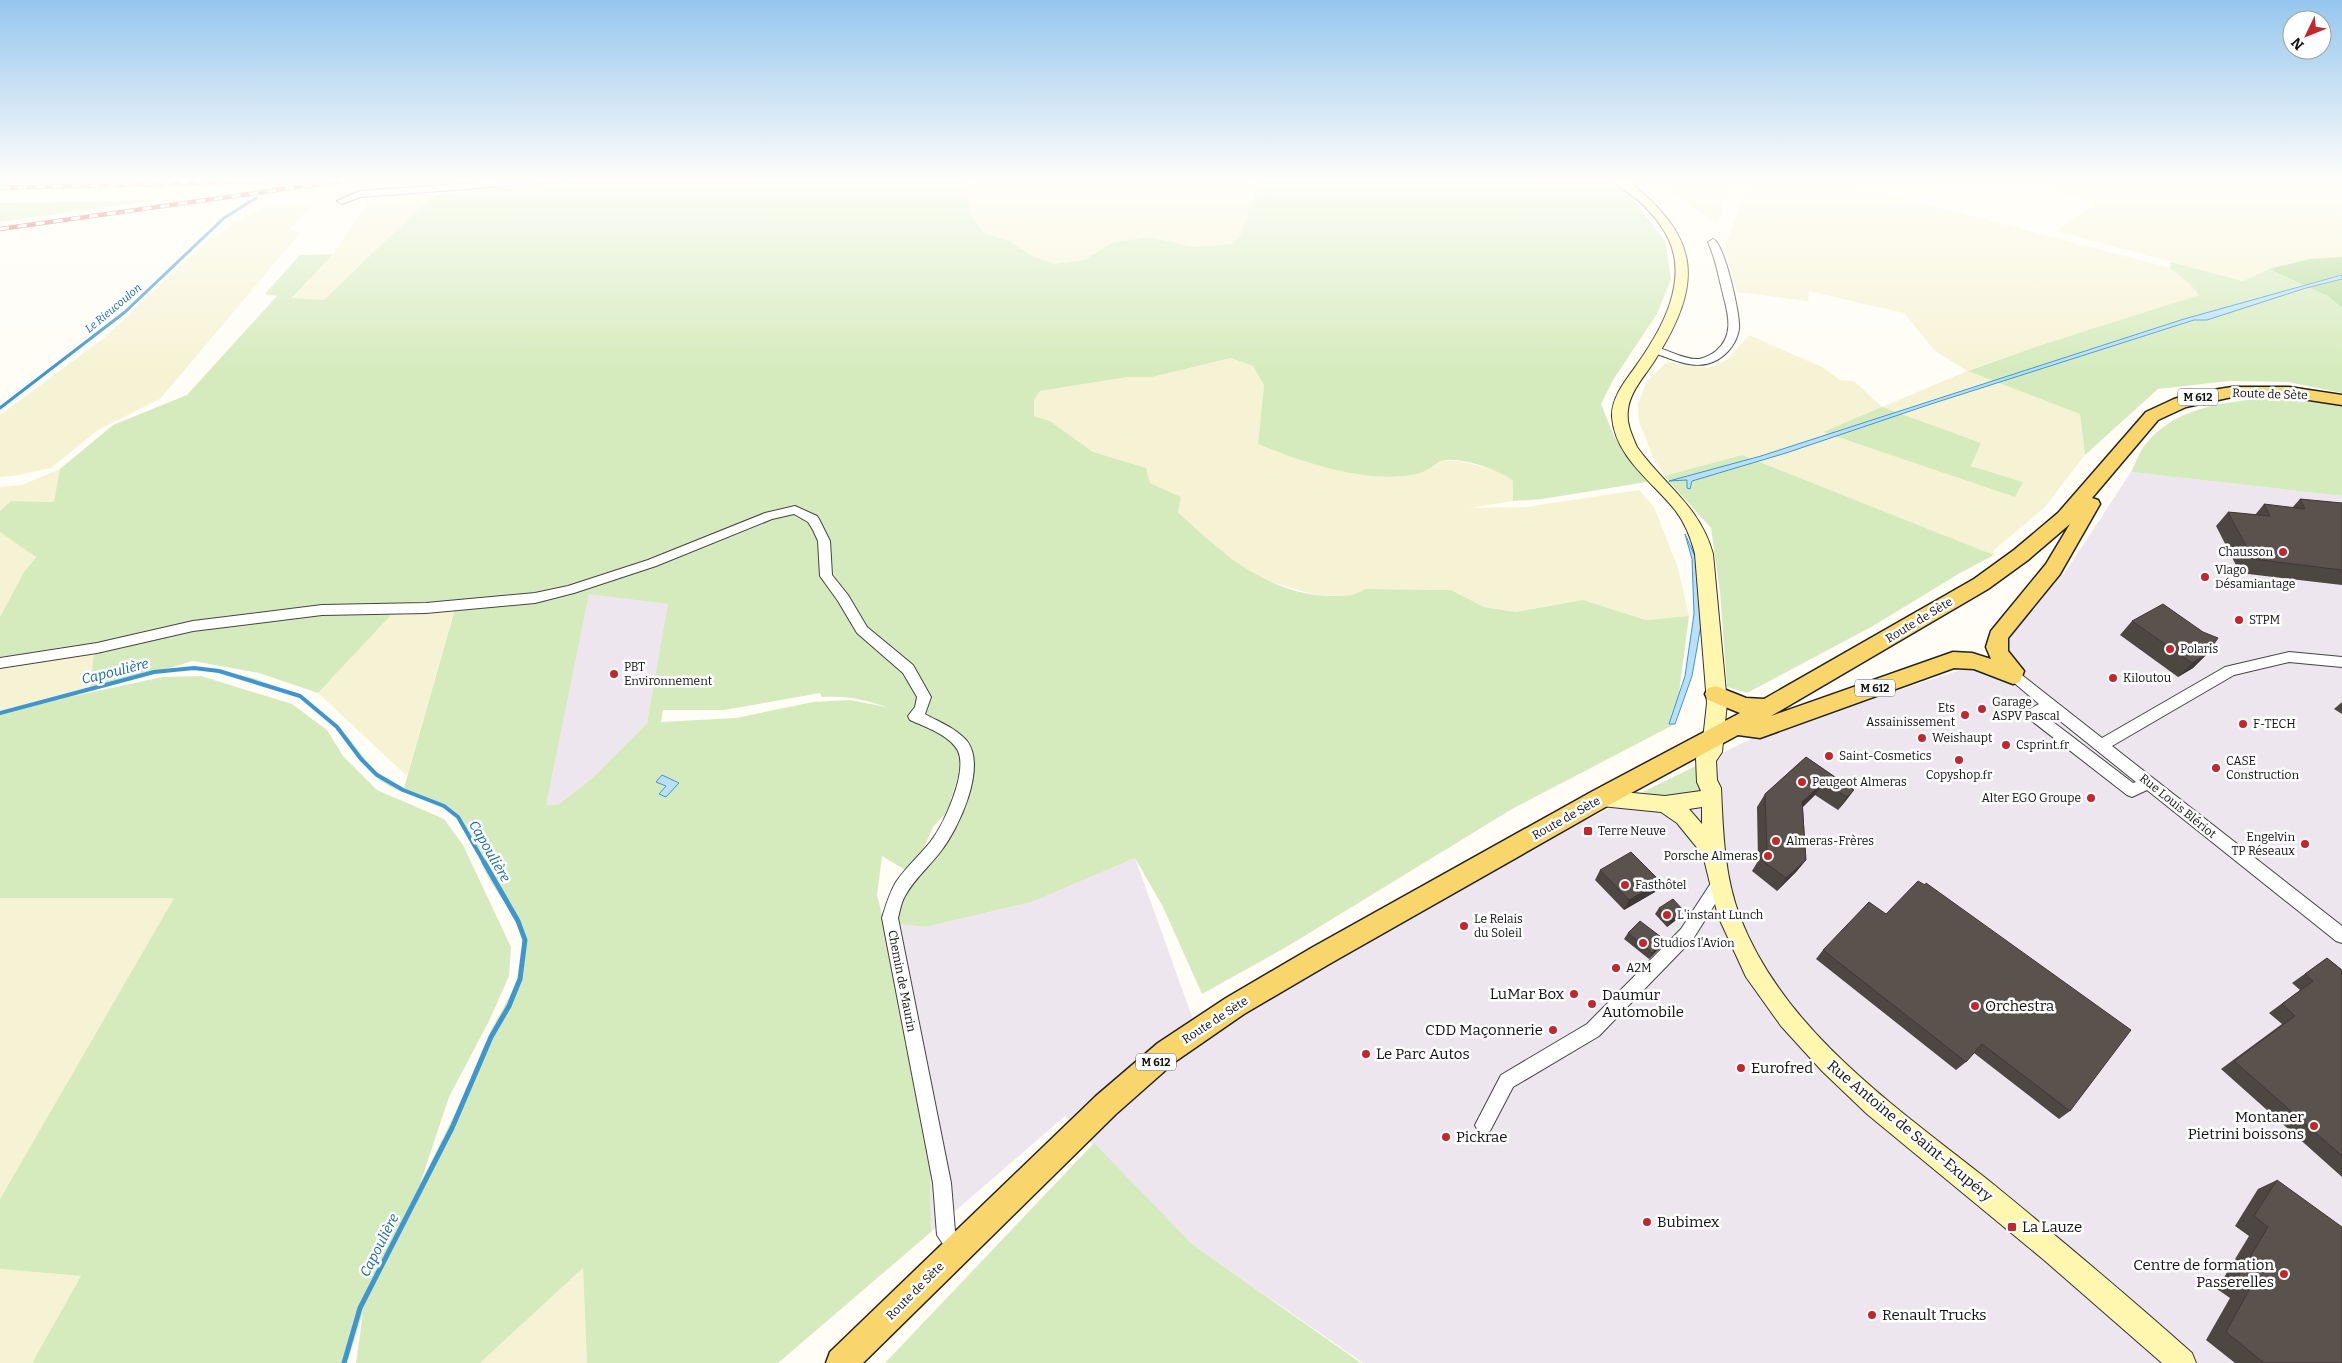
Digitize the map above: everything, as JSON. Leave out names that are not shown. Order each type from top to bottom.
[{"type":"main road","name":"Route de Sète","points":[[842,1363],[957,1248],[1106,1105],[1167,1052],[1203,1026],[1322,955],[1601,798],[1712,746],[1736,726],[1980,584],[2021,555],[2065,518],[2152,416],[2180,403],[2216,394],[2251,391],[2289,392],[2342,400]]},
{"type":"main road","points":[[2013,676],[2013,672],[1996,651],[1998,636],[2053,569],[2096,498],[2091,489]]},
{"type":"main road","name":"M 612","points":[[1736,726],[1760,729],[1953,660],[1970,659],[2013,676]]},
{"type":"main road","points":[[1716,694],[1744,706],[1767,708]]},
{"type":"street","points":[[1676,243],[1681,255],[1684,275],[1682,293],[1675,314],[1655,350],[1624,397],[1620,418],[1623,435],[1631,451],[1690,518],[1700,537],[1704,554],[1716,694],[1712,746]]},
{"type":"street","points":[[1655,350],[1678,358],[1698,362],[1710,360],[1721,353],[1729,344],[1734,324],[1718,254],[1713,243]]},
{"type":"street","name":"Chemin de Maurin","points":[[0,662],[97,648],[193,626],[322,610],[444,607],[535,598],[570,590],[652,563],[769,516],[794,510],[813,519],[824,541],[826,576],[843,598],[862,630],[908,669],[924,697],[921,709],[915,716],[950,734],[965,750],[969,762],[964,783],[941,840],[898,892],[890,918],[942,1183],[946,1235],[957,1248]]},
{"type":"street","points":[[2102,745],[2230,671],[2258,663],[2289,658],[2342,662]]},
{"type":"street","name":"Rue Louis Blériot","points":[[2013,676],[2342,936]]},
{"type":"street","points":[[2050,705],[2033,714],[2132,791],[2148,782]]},
{"type":"street","name":"Rue Antoine de Saint-Exupéry","points":[[1712,746],[1720,765],[1717,783],[1711,793],[1711,850],[1726,913],[1752,966],[1798,1032],[1831,1066],[2031,1232],[2182,1363]]},
{"type":"street","points":[[1601,798],[1665,804],[1711,793]]},
{"type":"street","points":[[1665,804],[1684,817],[1711,850]]},
{"type":"street","points":[[1484,1125],[1507,1082],[1593,1030],[1687,934],[1719,885]]},
{"type":"shaded area","points":[[205,243],[292,243],[160,399],[98,430],[51,468],[0,477],[0,415],[104,338]]},
{"type":"shaded area","points":[[341,243],[384,243],[324,300],[292,299],[333,254]]},
{"type":"shaded area","points":[[1011,243],[1115,243],[1084,260],[1054,264],[1035,257]]},
{"type":"shaded area","points":[[1174,243],[1234,243],[1233,244],[1194,247]]},
{"type":"shaded area","points":[[1725,243],[2074,243],[2170,268],[2200,295],[2038,346],[1969,370],[2080,414],[2085,455],[2044,508],[1993,551],[1994,555],[1742,455],[1664,476],[1653,457],[1639,422],[1638,404],[1647,381],[1667,362],[1708,368],[1727,360],[1749,335],[1822,367],[1840,380],[1854,381],[1882,407],[1967,371],[1935,351],[1904,313],[1809,291],[1808,301],[1737,292],[1724,246]],"holes":[[[1824,432],[1981,443],[1971,466],[2023,482]]]},
{"type":"shaded area","points":[[2099,243],[2342,243],[2342,257],[2309,259],[2269,269],[2243,281]]},
{"type":"shaded area","points":[[1231,358],[1253,366],[1264,385],[1258,444],[1387,476],[1428,470],[1442,460],[1459,461],[1491,469],[1505,474],[1513,481],[1513,501],[1469,508],[1526,507],[1639,490],[1654,507],[1678,568],[1689,616],[1646,620],[1583,600],[1516,612],[1484,607],[1451,590],[1365,589],[1354,597],[1315,595],[1261,579],[1213,545],[1178,512],[1181,497],[1150,483],[1093,452],[1050,421],[1034,416],[1034,400],[1040,391],[1128,377],[1152,377]]},
{"type":"shaded area","points":[[60,469],[55,502],[11,501],[0,511],[0,487],[22,485]]},
{"type":"shaded area","points":[[2131,472],[2342,496],[2342,1363],[1363,1363],[1192,1244],[1065,1116],[931,1232],[930,1147],[897,924],[926,927],[1032,902],[1135,858],[1199,1036],[1359,931],[1753,738],[2000,657],[2040,584],[2064,574]]},
{"type":"shaded area","points":[[0,532],[36,556],[24,572],[0,617]]},
{"type":"shaded area","points":[[589,593],[669,604],[647,723],[590,780],[559,804],[545,805]]},
{"type":"shaded area","points":[[455,608],[407,776],[318,693],[392,614]]},
{"type":"shaded area","points":[[94,651],[90,689],[0,712],[0,663]]},
{"type":"shaded area","points":[[0,898],[174,898],[0,1199]]},
{"type":"shaded area","points":[[583,1268],[587,1363],[480,1363]]},
{"type":"shaded area","points":[[0,1269],[81,1276],[32,1363],[0,1363]]},
{"type":"green space","points":[[384,243],[1011,243],[1035,257],[1054,264],[1084,260],[1114,243],[1174,243],[1194,247],[1234,243],[1665,243],[1671,279],[1657,314],[1613,380],[1601,404],[1614,436],[1647,482],[1542,499],[1513,501],[1513,481],[1499,472],[1468,462],[1457,460],[1441,461],[1423,472],[1394,477],[1357,474],[1314,464],[1258,444],[1264,385],[1253,366],[1231,358],[1152,377],[1128,377],[1040,391],[1034,400],[1034,416],[1050,421],[1093,452],[1146,468],[1150,483],[1181,497],[1178,512],[1211,542],[1246,568],[1285,588],[1329,596],[1352,595],[1365,589],[1451,590],[1484,607],[1516,612],[1583,600],[1646,620],[1689,616],[1675,724],[1512,809],[1288,946],[1202,994],[1163,907],[1135,858],[1032,902],[926,927],[897,924],[912,874],[882,856],[877,895],[897,973],[930,1147],[931,1232],[778,1363],[587,1363],[583,1268],[480,1363],[356,1363],[363,1313],[347,1363],[32,1363],[81,1276],[0,1269],[0,1199],[174,898],[0,898],[0,712],[90,689],[94,651],[0,662],[0,617],[24,572],[36,557],[0,532],[0,511],[11,501],[54,502],[60,469],[113,425],[187,395],[277,296],[265,294],[300,255],[333,254],[292,298],[324,300]],"holes":[[[589,594],[668,604],[647,723],[590,780],[559,804],[546,805]],[[455,609],[404,788],[375,771],[338,725],[303,696],[253,678],[219,670],[197,667],[166,669],[193,661],[259,673],[318,693],[392,614]],[[181,670],[209,671],[257,681],[286,691],[308,703],[336,728],[364,764],[383,783],[438,805],[448,810],[457,818],[471,838],[491,883],[512,913],[522,938],[522,964],[518,977],[420,1184],[449,1097],[489,1021],[509,976],[511,947],[463,845],[444,819],[377,790],[343,756],[327,730],[292,704],[201,676],[162,677],[70,697],[153,674]],[[820,693],[822,697],[855,699],[886,707],[850,700],[813,702],[736,718],[661,722],[663,710],[724,710]],[[959,773],[953,812],[914,870],[933,827],[947,812]]]},
{"type":"green space","points":[[2342,257],[2342,308],[2328,296],[2269,269],[2309,259]]},
{"type":"green space","points":[[2171,262],[2243,281],[2269,269],[2328,296],[2342,308],[2342,393],[2288,382],[2229,381],[2158,389],[2085,455],[2080,414],[1968,371],[2038,346],[2199,295],[2190,284],[2170,268]]},
{"type":"green space","points":[[2268,398],[2342,405],[2342,496],[2131,472],[2145,445],[2170,422],[2185,414],[2201,409]]},
{"type":"green space","points":[[1882,407],[1981,443],[1971,466],[2023,482],[2015,497],[1823,432]]},
{"type":"green space","points":[[1742,455],[1994,555],[1960,573],[1873,626],[1747,693],[1727,687],[1720,591],[1711,528],[1664,476]]},
{"type":"green space","points":[[1698,765],[1702,792],[1660,797],[1643,792]]},
{"type":"green space","points":[[1094,1143],[1192,1244],[1361,1363],[885,1363]]},
{"type":"water","points":[[2342,275],[2342,279],[2306,288],[2207,320],[2194,320],[1931,404],[1786,453],[1692,481],[1690,489],[1687,488],[1687,480],[1669,481],[1761,456],[2184,319]]},
{"type":"water","points":[[1685,534],[1698,563],[1701,625],[1692,676],[1675,724],[1669,724],[1685,676],[1694,614],[1692,559]]},
{"type":"water","points":[[662,775],[679,783],[666,797],[659,794],[666,786],[656,782]]},
{"type":"building","name":"Chausson","points":[[2300,499],[2342,503],[2342,570],[2253,559],[2228,512],[2270,516],[2264,504],[2305,509]]},
{"type":"building","points":[[2163,604],[2203,632],[2218,638],[2207,654],[2192,663],[2132,621]]},
{"type":"building","name":"Almeras-Frères","points":[[1806,757],[1854,790],[1847,797],[1824,782],[1802,802],[1806,860],[1786,878],[1760,859],[1767,852],[1765,794]]},
{"type":"building","points":[[1631,852],[1661,882],[1629,900],[1600,870]]},
{"type":"building","name":"Orchestra","points":[[1918,881],[1925,885],[1926,883],[2131,1030],[2070,1111],[1982,1044],[1966,1062],[1823,950],[1869,902],[1886,914]]},
{"type":"building","points":[[1673,899],[1684,911],[1670,921],[1659,908]]},
{"type":"building","points":[[1640,921],[1665,940],[1652,953],[1628,933]]},
{"type":"building","name":"Montaner Pietrini boissons","points":[[2327,958],[2342,970],[2342,1156],[2234,1061],[2295,1016],[2282,1004],[2313,981],[2305,974]]},
{"type":"building","name":"Centre de formation Passerelles","points":[[2277,1180],[2342,1227],[2342,1363],[2264,1363],[2226,1332],[2249,1290],[2236,1280],[2268,1227],[2254,1216]]},
{"type":"waterway","name":"Le Rieucoulon","points":[[0,408],[125,312],[198,243]]},
{"type":"waterway","name":"Capoulière","points":[[0,713],[154,672],[194,668],[219,671],[300,696],[337,727],[361,759],[377,775],[403,790],[444,806],[458,817],[485,864]]},
{"type":"waterway","name":"Capoulière","points":[[344,1363],[360,1308],[452,1128],[491,1037],[509,1006],[520,979],[525,940],[518,921],[484,862]]},
{"type":"place","name":"Chausson","points":[[2283,552]]},
{"type":"place","name":"Vlago Désamiantage","points":[[2205,577]]},
{"type":"place","name":"STPM","points":[[2239,620]]},
{"type":"place","name":"Polaris","points":[[2170,649]]},
{"type":"place","name":"PBT Environnement","points":[[614,674]]},
{"type":"place","name":"Kiloutou","points":[[2113,678]]},
{"type":"place","name":"Garage ASPV Pascal","points":[[1982,709]]},
{"type":"place","name":"Ets Assainissement","points":[[1965,715]]},
{"type":"place","name":"F-TECH","points":[[2243,724]]},
{"type":"place","name":"Weishaupt","points":[[1922,738]]},
{"type":"place","name":"Csprint.fr","points":[[2006,745]]},
{"type":"place","name":"Saint-Cosmetics","points":[[1829,756]]},
{"type":"place","name":"Copyshop.fr","points":[[1959,760]]},
{"type":"place","name":"CASE Construction","points":[[2216,768]]},
{"type":"place","name":"Peugeot Almeras","points":[[1802,782]]},
{"type":"place","name":"Alter EGO Groupe","points":[[2091,798]]},
{"type":"place","name":"Terre Neuve","points":[[1588,831]]},
{"type":"place","name":"Almeras-Frères","points":[[1776,841]]},
{"type":"place","name":"Engelvin TP Réseaux","points":[[2305,844]]},
{"type":"place","name":"Porsche Almeras","points":[[1768,856]]},
{"type":"place","name":"Fasthôtel","points":[[1625,885]]},
{"type":"place","name":"L'instant Lunch","points":[[1667,915]]},
{"type":"place","name":"Le Relais du Soleil","points":[[1464,926]]},
{"type":"place","name":"Studios l'Avion","points":[[1643,943]]},
{"type":"place","name":"A2M","points":[[1616,968]]},
{"type":"place","name":"LuMar Box","points":[[1574,994]]},
{"type":"place","name":"Daumur Automobile","points":[[1592,1004]]},
{"type":"place","name":"Orchestra","points":[[1975,1006]]},
{"type":"place","name":"CDD Maçonnerie","points":[[1553,1030]]},
{"type":"place","name":"Le Parc Autos","points":[[1366,1054]]},
{"type":"place","name":"Eurofred","points":[[1741,1068]]},
{"type":"place","name":"Montaner Pietrini boissons","points":[[2314,1126]]},
{"type":"place","name":"Pickrae","points":[[1446,1137]]},
{"type":"place","name":"Bubimex","points":[[1647,1222]]},
{"type":"place","name":"La Lauze","points":[[2012,1227]]},
{"type":"place","name":"Centre de formation Passerelles","points":[[2284,1274]]},
{"type":"place","name":"Renault Trucks","points":[[1872,1315]]}]
